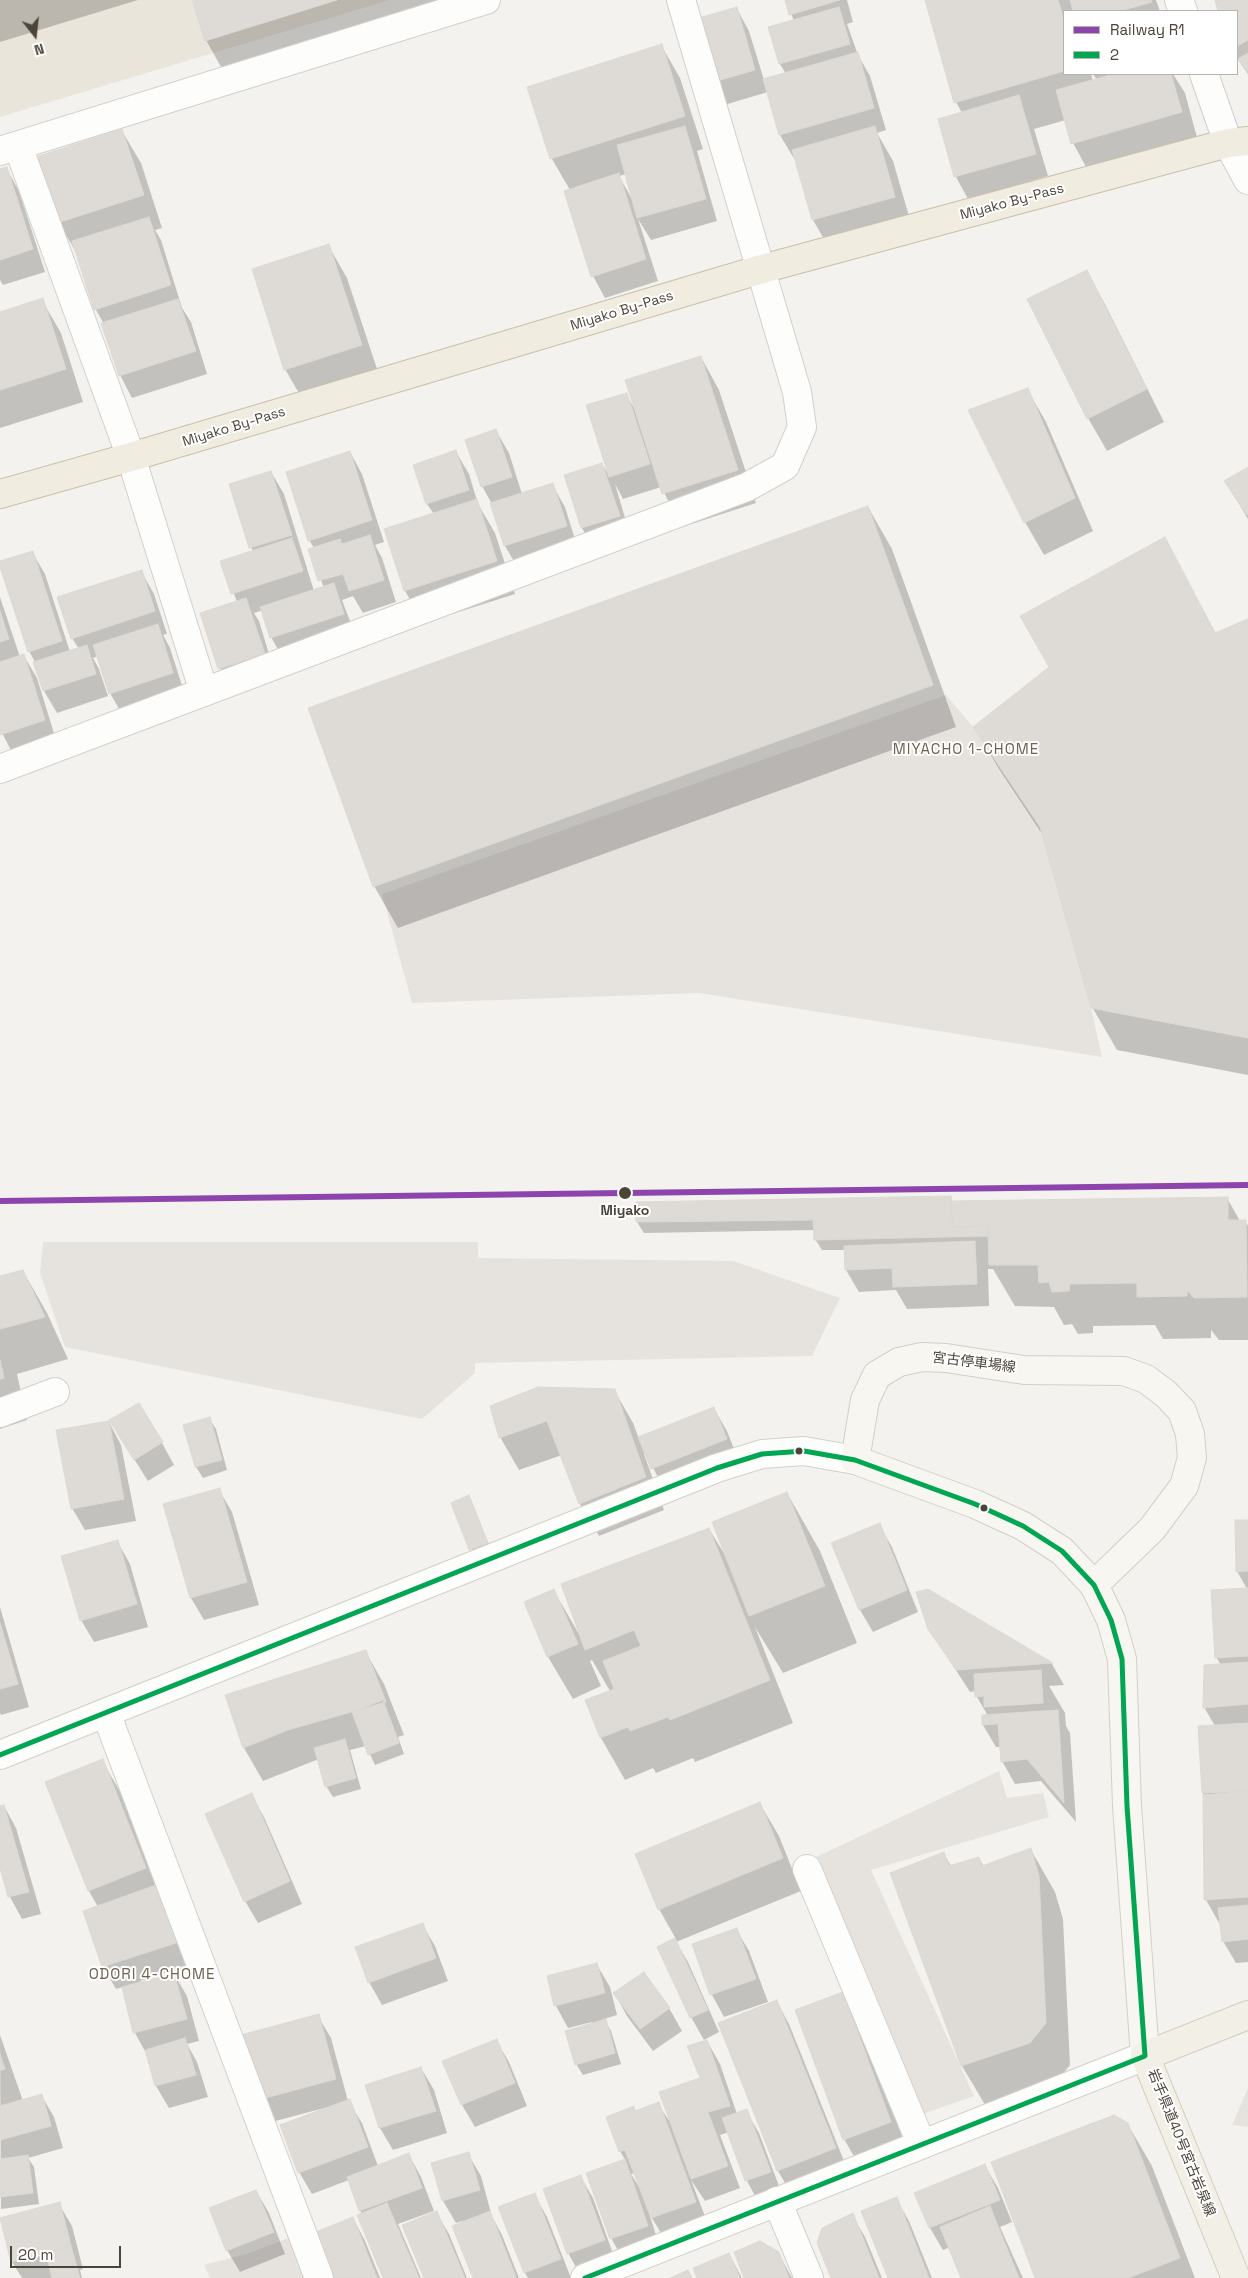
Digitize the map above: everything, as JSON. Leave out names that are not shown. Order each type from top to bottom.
[{"type":"highway","name":"Miyako By-Pass","points":[[0,494],[132,457],[762,269],[1238,142]]},
{"type":"main road","name":"宮古停車場線","points":[[856,1460],[865,1400],[877,1375],[899,1362],[922,1357],[946,1358],[1024,1370],[1124,1371],[1146,1379],[1166,1394],[1182,1411],[1190,1434],[1192,1458],[1184,1486],[1152,1529],[1094,1585]]},
{"type":"main road","points":[[856,1460],[976,1504],[1023,1526],[1062,1551],[1094,1585],[1112,1620],[1122,1659],[1128,1816],[1145,2056]]},
{"type":"main road","name":"岩手県道40号宮古岩泉線","points":[[1236,2278],[1145,2056],[1248,2015]]},
{"type":"street","points":[[204,692],[132,457],[9,148],[486,0]]},
{"type":"street","points":[[0,769],[747,487],[784,466],[802,427],[797,392],[681,0]]},
{"type":"street","points":[[1204,75],[1238,142],[1248,180]]},
{"type":"street","points":[[0,1413],[54,1392]]},
{"type":"street","points":[[0,1755],[717,1468],[762,1454],[804,1451],[856,1460]]},
{"type":"street","points":[[106,1713],[319,2278]]},
{"type":"street","points":[[807,1869],[921,2143]]},
{"type":"street","points":[[585,2278],[921,2143],[1145,2056]]},
{"type":"street","points":[[777,2201],[810,2278]]},
{"type":"shaded area","points":[[0,0],[390,0],[0,117]]},
{"type":"shaded area","points":[[946,695],[973,727],[1040,827],[1091,1008],[1102,1057],[699,993],[412,1003],[382,894]]},
{"type":"shaded area","points":[[43,1242],[478,1242],[478,1258],[733,1261],[840,1298],[812,1356],[475,1363],[475,1373],[422,1419],[65,1347],[40,1273]]},
{"type":"shaded area","points":[[999,1771],[1007,1798],[1043,1793],[1049,1817],[871,1870],[974,2096],[914,2117],[816,1857]]},
{"type":"shaded area","points":[[1248,2088],[1248,2127],[1232,2125]]},
{"type":"shaded area","points":[[291,2237],[307,2278],[210,2278],[204,2265],[246,2254]]},
{"type":"building","points":[[192,0],[337,0],[205,41]]},
{"type":"building","points":[[785,0],[840,0],[789,15]]},
{"type":"building","points":[[925,0],[1058,0],[1063,17],[1063,71],[954,103]]},
{"type":"building","points":[[1070,0],[1151,0],[1152,2],[1124,10],[1073,10]]},
{"type":"building","points":[[1215,0],[1248,0],[1248,40],[1238,45],[1238,10],[1218,10]]},
{"type":"building","points":[[737,7],[755,70],[710,83],[692,20]]},
{"type":"building","points":[[839,7],[850,44],[779,64],[768,27]]},
{"type":"building","points":[[662,44],[685,116],[550,159],[527,87]]},
{"type":"building","points":[[858,52],[874,108],[779,135],[763,79]]},
{"type":"building","points":[[1248,53],[1248,72],[1238,59]]},
{"type":"building","points":[[1110,75],[1171,75],[1182,112],[1071,144],[1056,90]]},
{"type":"building","points":[[1019,95],[1036,154],[954,177],[938,119]]},
{"type":"building","points":[[685,126],[706,199],[637,218],[617,145]]},
{"type":"building","points":[[875,126],[895,197],[812,220],[792,150]]},
{"type":"building","points":[[122,129],[144,195],[57,223],[36,157]]},
{"type":"building","points":[[7,167],[33,249],[0,260],[0,169]]},
{"type":"building","points":[[619,173],[646,259],[591,277],[564,191]]},
{"type":"building","points":[[149,217],[171,285],[94,310],[72,241]]},
{"type":"building","points":[[329,244],[362,345],[284,370],[252,269]]},
{"type":"building","points":[[1087,270],[1147,389],[1087,419],[1027,299]]},
{"type":"building","points":[[43,298],[66,369],[0,390],[0,312]]},
{"type":"building","points":[[178,299],[196,351],[119,376],[101,323]]},
{"type":"building","points":[[701,356],[738,470],[662,494],[625,380]]},
{"type":"building","points":[[1028,388],[1075,498],[1024,523],[968,410]]},
{"type":"building","points":[[627,393],[650,464],[609,477],[586,405]]},
{"type":"building","points":[[496,429],[512,477],[481,487],[465,440]]},
{"type":"building","points":[[456,450],[469,490],[426,504],[413,465]]},
{"type":"building","points":[[350,451],[372,520],[308,541],[286,472]]},
{"type":"building","points":[[602,463],[620,516],[581,528],[564,475]]},
{"type":"building","points":[[1248,467],[1248,514],[1247,515],[1224,481]]},
{"type":"building","points":[[271,471],[292,535],[249,548],[229,484]]},
{"type":"building","points":[[553,483],[567,526],[504,546],[490,503]]},
{"type":"building","points":[[477,499],[497,561],[404,591],[384,529]]},
{"type":"building","points":[[868,506],[933,685],[373,887],[308,708]]},
{"type":"building","points":[[370,535],[384,580],[349,591],[343,574],[318,581],[308,549],[340,539],[342,544]]},
{"type":"building","points":[[1165,537],[1215,633],[1248,619],[1248,1038],[1091,1008],[1040,827],[973,727],[1049,667],[1020,616]]},
{"type":"building","points":[[292,538],[303,571],[231,594],[220,561]]},
{"type":"building","points":[[33,551],[62,641],[28,652],[0,567],[0,561]]},
{"type":"building","points":[[142,570],[155,611],[71,639],[57,597]]},
{"type":"building","points":[[334,583],[344,614],[270,638],[260,607]]},
{"type":"building","points":[[246,598],[265,654],[218,669],[200,613]]},
{"type":"building","points":[[0,611],[9,639],[0,642]]},
{"type":"building","points":[[158,624],[173,673],[109,694],[93,645]]},
{"type":"building","points":[[87,645],[96,674],[43,691],[33,662]]},
{"type":"building","points":[[24,654],[45,720],[0,735],[0,662]]},
{"type":"building","points":[[951,1196],[952,1227],[988,1226],[989,1236],[814,1240],[813,1220],[636,1222],[636,1202]]},
{"type":"building","points":[[1228,1197],[1228,1220],[1246,1220],[1247,1297],[1194,1298],[1187,1290],[1187,1296],[1137,1297],[1137,1283],[1070,1284],[1069,1291],[1052,1292],[1049,1282],[1039,1283],[1038,1265],[989,1265],[988,1226],[952,1227],[951,1201]]},
{"type":"building","points":[[975,1241],[977,1284],[893,1287],[892,1268],[845,1270],[844,1246]]},
{"type":"building","points":[[23,1270],[45,1317],[0,1329],[0,1276]]},
{"type":"building","points":[[0,1360],[4,1378],[0,1379]]},
{"type":"building","points":[[538,1387],[615,1389],[646,1477],[579,1504],[547,1421],[499,1438],[490,1406]]},
{"type":"building","points":[[139,1403],[163,1442],[134,1460],[109,1420]]},
{"type":"building","points":[[714,1407],[727,1439],[651,1469],[638,1437]]},
{"type":"building","points":[[210,1417],[222,1460],[195,1467],[183,1425]]},
{"type":"building","points":[[109,1421],[124,1499],[71,1509],[56,1430]]},
{"type":"building","points":[[220,1488],[247,1582],[190,1598],[163,1504]]},
{"type":"building","points":[[787,1492],[825,1586],[749,1616],[712,1522]]},
{"type":"building","points":[[469,1495],[488,1543],[469,1550],[451,1503]]},
{"type":"building","points":[[1235,1520],[1248,1520],[1248,1571],[1236,1572]]},
{"type":"building","points":[[880,1523],[907,1590],[859,1610],[831,1543]]},
{"type":"building","points":[[709,1528],[770,1680],[670,1720],[668,1717],[630,1731],[628,1727],[600,1738],[585,1700],[614,1689],[603,1661],[641,1646],[634,1630],[585,1650],[561,1584]]},
{"type":"building","points":[[118,1540],[137,1604],[80,1621],[61,1556]]},
{"type":"building","points":[[1248,1588],[1248,1656],[1215,1658],[1211,1590]]},
{"type":"building","points":[[554,1589],[578,1644],[547,1657],[524,1602]]},
{"type":"building","points":[[928,1589],[1053,1663],[956,1670],[928,1629],[916,1592]]},
{"type":"building","points":[[0,1623],[18,1684],[0,1689]]},
{"type":"building","points":[[366,1650],[386,1702],[288,1730],[243,1748],[225,1695]]},
{"type":"building","points":[[1248,1662],[1248,1704],[1203,1708],[1204,1665]]},
{"type":"building","points":[[1041,1670],[1043,1703],[984,1707],[984,1696],[975,1697],[974,1674]]},
{"type":"building","points":[[383,1700],[399,1743],[368,1755],[352,1712]]},
{"type":"building","points":[[1058,1710],[1064,1803],[1027,1759],[1001,1762],[998,1724],[982,1725],[982,1715]]},
{"type":"building","points":[[1248,1723],[1248,1791],[1202,1793],[1198,1726]]},
{"type":"building","points":[[345,1739],[356,1778],[325,1787],[314,1748]]},
{"type":"building","points":[[103,1759],[146,1868],[88,1891],[45,1782]]},
{"type":"building","points":[[1248,1791],[1248,1897],[1204,1900],[1203,1795]]},
{"type":"building","points":[[252,1793],[290,1881],[244,1902],[205,1814]]},
{"type":"building","points":[[760,1802],[783,1858],[658,1910],[635,1854]]},
{"type":"building","points":[[4,1805],[29,1892],[8,1897],[0,1868],[0,1806]]},
{"type":"building","points":[[1031,1848],[1039,1876],[1046,2023],[1030,2043],[961,2066],[890,1873],[944,1852],[949,1866],[979,1857],[982,1866]]},
{"type":"building","points":[[162,1883],[182,1941],[102,1967],[83,1911]]},
{"type":"building","points":[[1248,1905],[1248,1939],[1222,1942],[1218,1908]]},
{"type":"building","points":[[423,1923],[436,1958],[368,1983],[355,1947]]},
{"type":"building","points":[[737,1928],[756,1979],[710,1995],[692,1944]]},
{"type":"building","points":[[675,1938],[708,2010],[690,2018],[657,1947]]},
{"type":"building","points":[[597,1963],[605,1993],[554,2006],[547,1976]]},
{"type":"building","points":[[644,1972],[670,2008],[640,2029],[613,1993]]},
{"type":"building","points":[[174,1973],[187,2019],[133,2033],[122,1987]]},
{"type":"building","points":[[843,1992],[891,2122],[843,2140],[795,2010]]},
{"type":"building","points":[[777,2000],[836,2148],[777,2171],[718,2023]]},
{"type":"building","points":[[319,2014],[336,2079],[254,2101],[237,2036]]},
{"type":"building","points":[[606,2019],[615,2053],[575,2065],[565,2031]]},
{"type":"building","points":[[185,2038],[196,2075],[155,2086],[145,2050]]},
{"type":"building","points":[[497,2039],[515,2083],[461,2105],[442,2061]]},
{"type":"building","points":[[707,2040],[730,2106],[708,2112],[728,2166],[691,2179],[659,2092],[700,2078],[687,2046]]},
{"type":"building","points":[[0,2054],[5,2069],[0,2071]]},
{"type":"building","points":[[421,2067],[436,2111],[379,2128],[365,2085]]},
{"type":"building","points":[[42,2094],[51,2126],[0,2140],[0,2106]]},
{"type":"building","points":[[350,2099],[368,2147],[298,2173],[280,2125]]},
{"type":"building","points":[[659,2102],[696,2202],[651,2218],[625,2150],[619,2152],[606,2117],[634,2106],[635,2111]]},
{"type":"building","points":[[747,2109],[771,2172],[745,2181],[722,2118]]},
{"type":"building","points":[[1114,2115],[1128,2123],[1180,2258],[1128,2278],[1035,2278],[991,2162]]},
{"type":"building","points":[[469,2152],[480,2190],[442,2201],[431,2163]]},
{"type":"building","points":[[409,2153],[422,2188],[359,2211],[347,2177]]},
{"type":"building","points":[[28,2155],[33,2193],[0,2197],[0,2159]]},
{"type":"building","points":[[625,2159],[648,2226],[610,2239],[586,2173]]},
{"type":"building","points":[[985,2164],[1000,2200],[929,2228],[914,2193]]},
{"type":"building","points":[[581,2175],[605,2240],[567,2254],[543,2189]]},
{"type":"building","points":[[256,2190],[274,2232],[226,2251],[209,2208]]},
{"type":"building","points":[[535,2193],[561,2259],[524,2273],[498,2207]]},
{"type":"building","points":[[897,2197],[929,2278],[888,2278],[861,2211]]},
{"type":"building","points":[[60,2202],[71,2246],[11,2262],[0,2218]]},
{"type":"building","points":[[387,2203],[419,2278],[383,2278],[357,2215]]},
{"type":"building","points":[[990,2206],[1019,2278],[961,2278],[940,2227]]},
{"type":"building","points":[[437,2211],[465,2278],[424,2278],[402,2225]]},
{"type":"building","points":[[490,2211],[515,2278],[473,2278],[452,2226]]},
{"type":"building","points":[[853,2213],[879,2278],[831,2278],[817,2243],[822,2228]]},
{"type":"building","points":[[353,2217],[377,2278],[331,2278],[313,2233]]},
{"type":"building","points":[[760,2241],[779,2252],[789,2278],[744,2278],[734,2252]]},
{"type":"building","points":[[71,2246],[80,2278],[52,2278],[46,2253]]},
{"type":"building","points":[[729,2253],[740,2278],[697,2278],[693,2268]]},
{"type":"building","points":[[688,2270],[692,2278],[670,2278]]},
{"type":"rail line","name":"R1","points":[[0,1201],[1248,1185]]},
{"type":"transit line","name":"2","points":[[0,1755],[717,1468],[762,1454],[804,1451],[855,1460],[975,1504],[1023,1526],[1062,1551],[1094,1585],[1111,1620],[1122,1659],[1127,1806],[1145,2056],[585,2278]]},
{"type":"place","name":"Miyako","points":[[625,1193]]},
{"type":"district","name":"MIYACHO 1-CHOME","points":[[966,750]]},
{"type":"district","name":"ODORI 4-CHOME","points":[[152,1975]]}]
